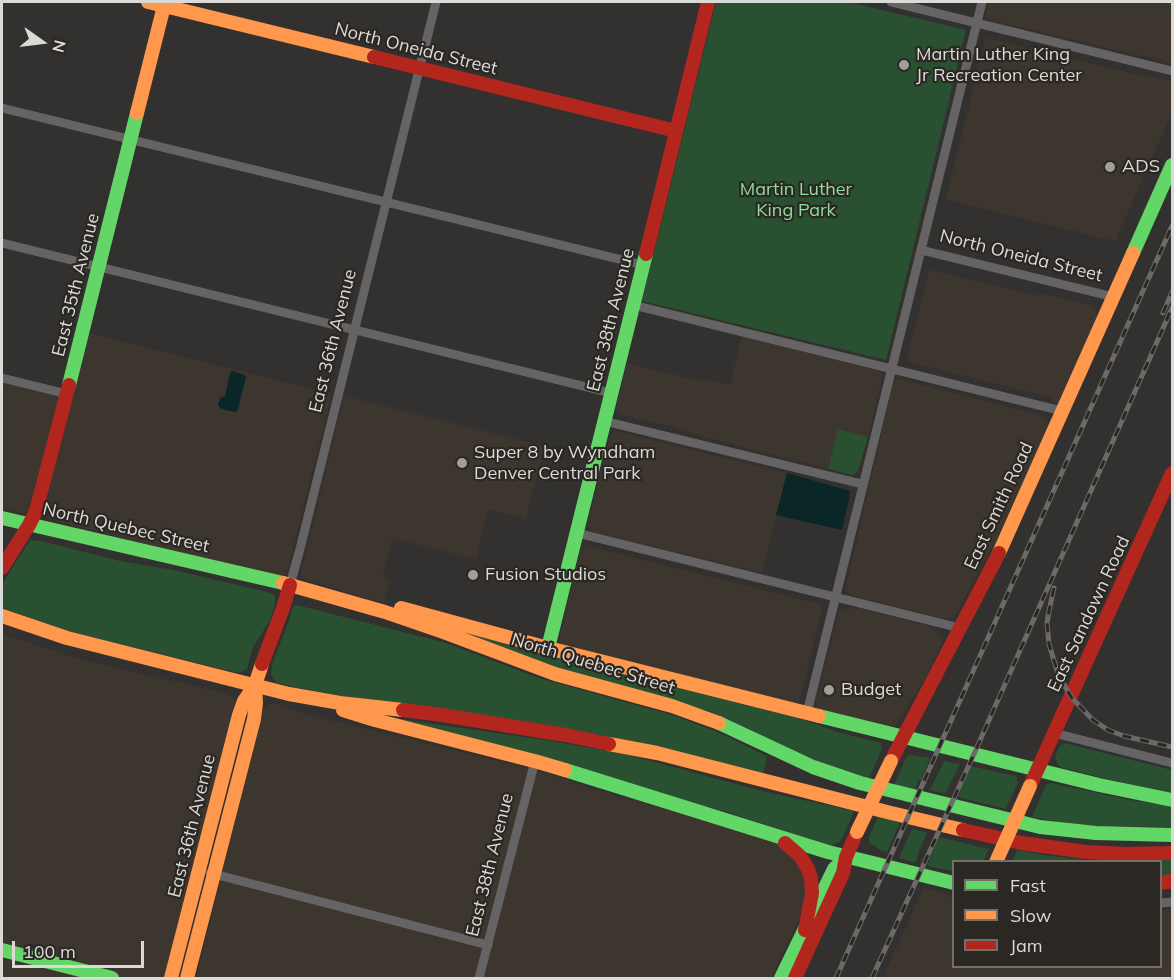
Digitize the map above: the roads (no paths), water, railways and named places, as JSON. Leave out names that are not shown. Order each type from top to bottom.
[{"type":"street","name":"North Oneida Street","points":[[148,2],[164,3],[676,131]]},
{"type":"street","name":"East 36th Avenue","points":[[171,978],[239,715],[244,701],[255,685],[284,604],[300,549],[436,2]]},
{"type":"street","name":"East 38th Avenue","points":[[548,648],[708,2]]},
{"type":"street","points":[[891,2],[1173,71]]},
{"type":"street","points":[[807,713],[982,2]]},
{"type":"street","name":"East 35th Avenue","points":[[2,568],[36,511],[44,484],[164,3]]},
{"type":"street","points":[[2,108],[643,265]]},
{"type":"street","name":"East Smith Road","points":[[795,978],[843,873],[846,857],[857,832],[903,736],[1007,535],[1173,165]]},
{"type":"street","points":[[2,243],[611,393]]},
{"type":"street","name":"North Oneida Street","points":[[921,250],[1114,297]]},
{"type":"street","points":[[633,305],[1062,411]]},
{"type":"street","points":[[2,378],[67,394]]},
{"type":"street","points":[[604,421],[862,484]]},
{"type":"street","name":"East Sandown Road","points":[[996,860],[1173,473]]},
{"type":"street","name":"North Quebec Street","points":[[2,518],[290,585],[352,602],[555,674],[696,714],[738,731],[813,767],[860,783],[1041,827],[1096,834],[1173,835]]},
{"type":"street","points":[[577,533],[960,628]]},
{"type":"street","points":[[352,602],[390,605],[548,648],[807,713],[1099,785],[1173,800]]},
{"type":"street","points":[[2,616],[67,638],[255,685],[375,720],[535,761],[846,857],[952,883]]},
{"type":"street","name":"East 36th Avenue","points":[[187,978],[256,711],[255,685]]},
{"type":"street","points":[[289,694],[340,703],[442,715],[657,753],[965,831],[1034,846],[1104,853],[1173,853]]},
{"type":"street","points":[[1054,733],[1173,763]]},
{"type":"street","name":"East 38th Avenue","points":[[479,978],[535,761]]},
{"type":"street","points":[[775,836],[800,856],[811,878],[812,893],[805,930]]},
{"type":"street","name":"East Smith Road","points":[[781,978],[834,870],[846,857]]},
{"type":"street","points":[[199,871],[488,945]]},
{"type":"street","points":[[2,950],[112,978]]},
{"type":"water","points":[[232,371],[245,375],[246,378],[237,412],[221,409],[218,405],[220,398],[225,396]]},
{"type":"water","points":[[787,473],[850,491],[842,530],[776,515]]},
{"type":"railway","points":[[836,978],[1172,226]]},
{"type":"railway","points":[[1163,313],[1172,292]]},
{"type":"railway","points":[[872,978],[1172,308]]},
{"type":"railway","points":[[1054,588],[1047,623],[1049,644],[1058,674],[1071,697],[1093,720],[1108,730],[1172,747]]},
{"type":"place","name":"Martin Luther King Jr Recreation Center","points":[[904,65]]},
{"type":"place","name":"ADS","points":[[1110,167]]},
{"type":"place","name":"Super 8 by Wyndham Denver Central Park","points":[[462,463]]},
{"type":"place","name":"Fusion Studios","points":[[473,575]]},
{"type":"place","name":"Budget","points":[[829,690]]},
{"type":"park label","name":"Martin Luther King Park","points":[[796,200]]}]
